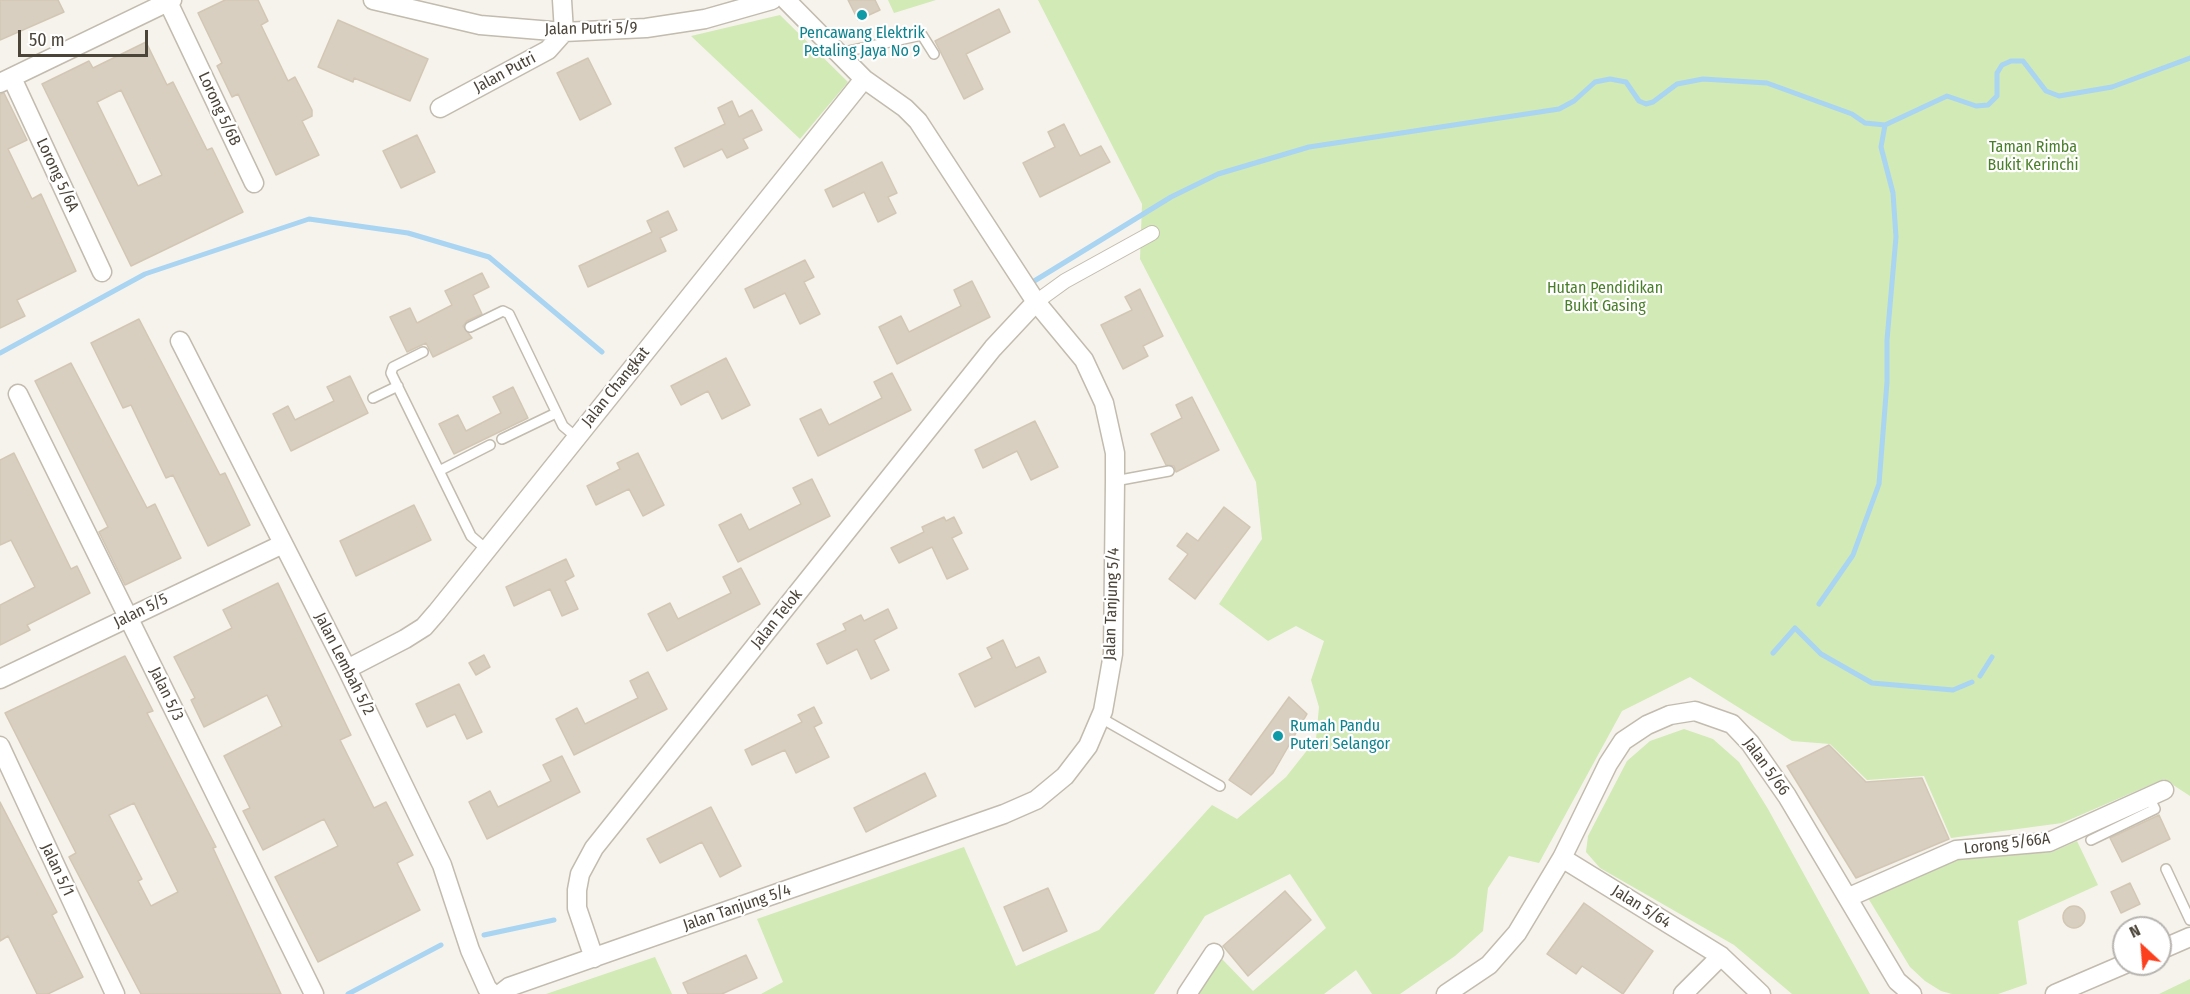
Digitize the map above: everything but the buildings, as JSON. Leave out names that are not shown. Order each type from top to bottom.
[{"type":"street","points":[[562,0],[564,32]]},
{"type":"street","name":"Jalan Putri 5/9","points":[[378,1],[480,25],[564,32],[658,26],[705,19],[772,0]]},
{"type":"street","name":"Jalan Tanjung 5/4","points":[[500,994],[509,987],[1004,814],[1036,800],[1065,776],[1088,746],[1101,718],[1113,654],[1115,481],[1115,453],[1104,403],[1084,360],[1036,302],[918,121],[905,108],[864,79],[786,0]]},
{"type":"street","points":[[6,80],[170,1]]},
{"type":"street","name":"Lorong 5/6B","points":[[170,1],[254,183]]},
{"type":"street","name":"Jalan Putri","points":[[440,108],[548,50],[564,32]]},
{"type":"street","name":"Jalan Changkat","points":[[348,669],[424,627],[864,79]]},
{"type":"street","name":"Lorong 5/6A","points":[[6,80],[102,272]]},
{"type":"street","points":[[1036,302],[1065,281],[1152,233]]},
{"type":"street","name":"Jalan Telok","points":[[594,958],[577,908],[577,890],[580,874],[594,848],[993,348],[1036,302]]},
{"type":"street","name":"Jalan Lembah 5/2","points":[[180,341],[348,669],[442,865],[470,950],[493,994]]},
{"type":"street","name":"Jalan 5/3","points":[[18,394],[314,994]]},
{"type":"street","name":"Jalan 5/5","points":[[0,679],[283,544]]},
{"type":"street","name":"Jalan 5/66","points":[[1447,994],[1489,965],[1516,933],[1562,858],[1608,764],[1623,741],[1662,718],[1695,711],[1732,724],[1750,744],[1787,796],[1898,981],[1912,994]]},
{"type":"street","name":"Jalan 5/1","points":[[0,746],[115,994]]},
{"type":"street","name":"Lorong 5/66A","points":[[1849,897],[1956,850],[2049,842],[2157,793]]},
{"type":"street","name":"Jalan 5/64","points":[[1562,858],[1721,956],[1761,994]]},
{"type":"street","points":[[2172,945],[2190,937]]},
{"type":"street","points":[[1186,994],[1214,953]]},
{"type":"street","points":[[1683,994],[1721,956]]},
{"type":"street","points":[[2055,994],[2112,970]]},
{"type":"lane","points":[[839,53],[922,35],[934,54]]},
{"type":"lane","points":[[470,327],[503,311],[507,312],[563,426],[576,437]]},
{"type":"lane","points":[[423,352],[393,367],[391,373],[471,536],[486,549]]},
{"type":"lane","points":[[373,398],[398,386]]},
{"type":"lane","points":[[502,439],[556,413]]},
{"type":"lane","points":[[440,471],[490,445]]},
{"type":"lane","points":[[1115,481],[1169,471]]},
{"type":"lane","points":[[1101,718],[1220,786]]},
{"type":"lane","points":[[2091,840],[2155,809],[2157,793]]},
{"type":"lane","points":[[2166,869],[2190,920]]},
{"type":"green space","points":[[888,0],[936,0],[894,13]]},
{"type":"green space","points":[[1038,0],[2190,0],[2190,796],[2164,779],[2062,823],[1951,838],[1924,776],[1867,780],[1830,744],[1792,741],[1690,677],[1622,711],[1539,863],[1509,856],[1488,888],[1483,931],[1455,956],[1400,994],[1372,994],[1356,970],[1324,994],[1199,994],[1221,958],[1253,991],[1326,928],[1290,874],[1205,916],[1154,994],[761,994],[783,982],[757,919],[964,847],[1016,966],[1099,930],[1212,805],[1237,819],[1286,777],[1316,739],[1319,707],[1311,680],[1324,641],[1296,626],[1268,641],[1219,604],[1262,539],[1256,482],[1140,259],[1142,204]]},
{"type":"green space","points":[[780,15],[848,82],[800,139],[691,36]]},
{"type":"green space","points":[[1684,729],[1713,739],[1739,762],[1768,809],[1870,994],[1792,994],[1734,945],[1600,868],[1586,852],[1588,836],[1627,761],[1650,741]]},
{"type":"green space","points":[[2077,841],[2098,885],[2018,921],[2027,984],[1998,994],[1952,994],[1941,991],[1925,981],[1910,967],[1868,898],[1958,860],[2052,852]]},
{"type":"green space","points":[[655,957],[672,994],[546,994]]},
{"type":"green space","points":[[2190,979],[2190,994],[2159,994]]},
{"type":"waterway","points":[[1031,283],[1171,197],[1218,174],[1309,147],[1559,109],[1574,101],[1595,82],[1610,79],[1626,82],[1639,101],[1646,104],[1653,102],[1677,84],[1703,79],[1767,83],[1852,114],[1865,123],[1885,125],[1947,96],[1976,106],[1988,105],[1997,96],[1997,73],[2002,65],[2011,61],[2023,61],[2046,91],[2059,96],[2112,87],[2190,58]]},
{"type":"waterway","points":[[1819,604],[1853,555],[1879,484],[1887,382],[1887,340],[1896,237],[1893,193],[1881,147],[1885,125]]},
{"type":"waterway","points":[[0,353],[145,274],[309,219],[408,233],[489,257],[602,352]]},
{"type":"waterway","points":[[1773,653],[1795,628],[1821,654],[1872,683],[1953,690],[1972,682]]},
{"type":"waterway","points":[[1980,676],[1992,657]]},
{"type":"waterway","points":[[484,935],[554,920]]},
{"type":"waterway","points":[[348,994],[441,945]]},
{"type":"place","name":"Pencawang Elektrik Petaling Jaya No 9","points":[[862,15]]},
{"type":"place","name":"Rumah Pandu Puteri Selangor","points":[[1278,736]]},
{"type":"park label","name":"Taman Rimba Bukit Kerinchi","points":[[2033,157]]},
{"type":"park label","name":"Hutan Pendidikan Bukit Gasing","points":[[1605,298]]}]
